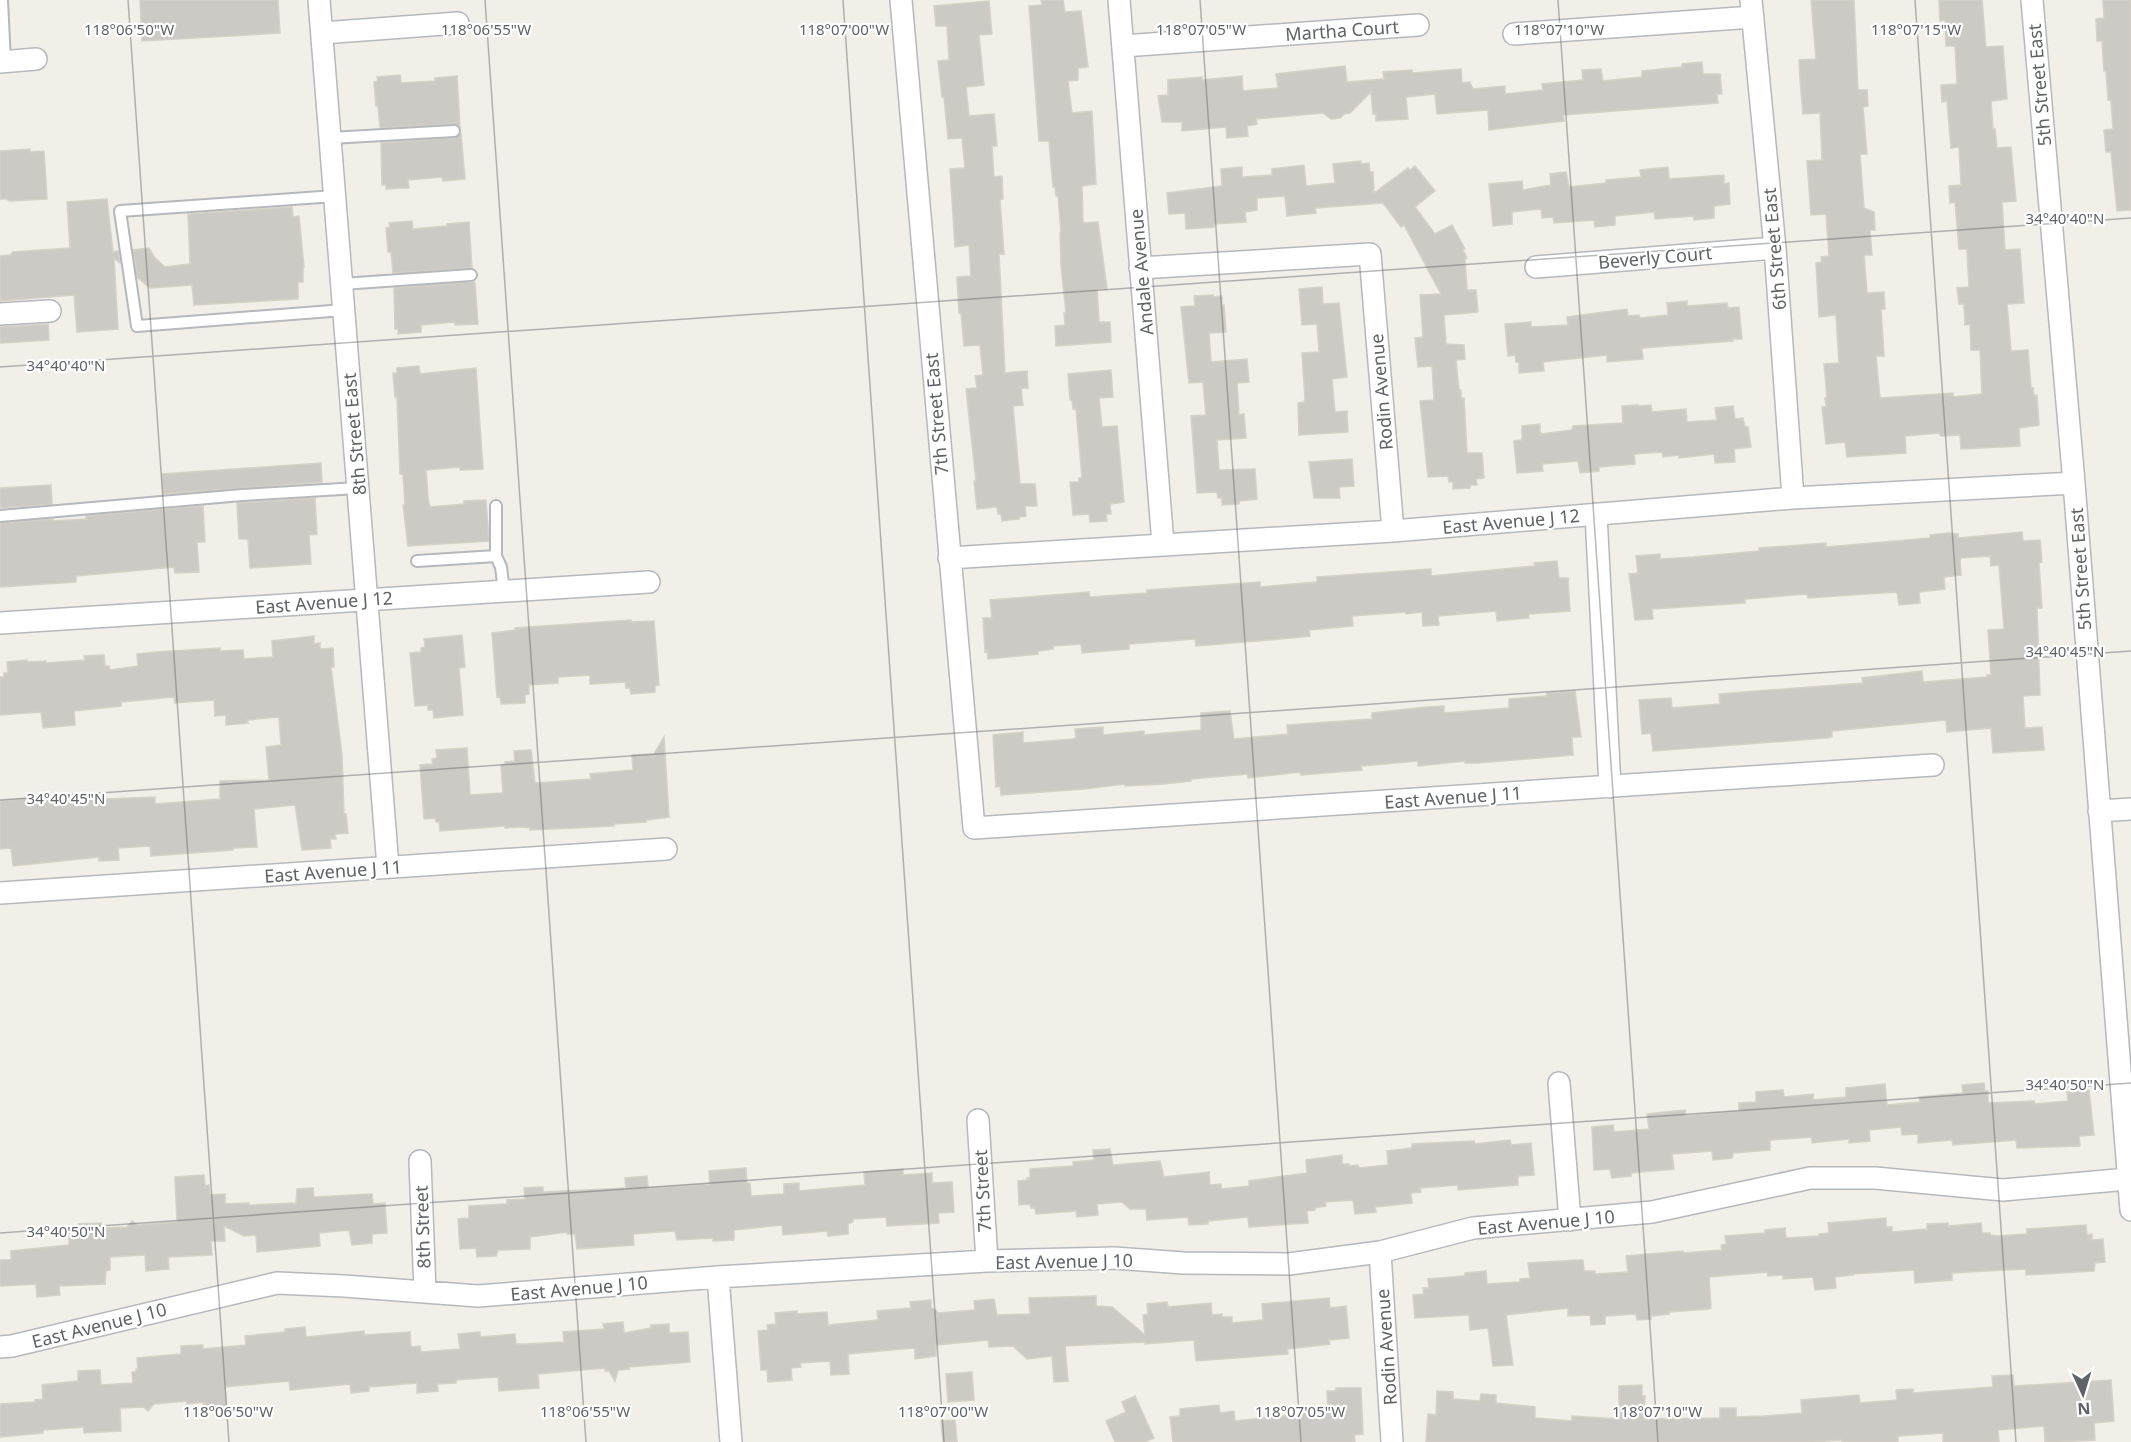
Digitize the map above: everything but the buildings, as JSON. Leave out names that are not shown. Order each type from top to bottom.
[{"type":"street","name":"8th Street East","points":[[319,0],[388,867]]},
{"type":"street","name":"7th Street East","points":[[901,0],[974,828]]},
{"type":"street","name":"Andale Avenue","points":[[1119,0],[1163,544]]},
{"type":"street","name":"5th Street East","points":[[2032,0],[2074,483],[2131,1210]]},
{"type":"street","points":[[1514,34],[1752,9]]},
{"type":"street","name":"6th Street East","points":[[1752,9],[1775,248],[1792,498]]},
{"type":"street","points":[[322,33],[458,23]]},
{"type":"street","name":"Martha Court","points":[[1123,46],[1418,25]]},
{"type":"street","points":[[3,62],[36,59]]},
{"type":"street","name":"Beverly Court","points":[[1536,267],[1775,248]]},
{"type":"street","name":"Rodin Avenue","points":[[1140,268],[1370,254],[1393,531]]},
{"type":"street","points":[[0,314],[50,311]]},
{"type":"street","name":"East Avenue J 12","points":[[949,558],[1393,531],[1792,498],[2074,483]]},
{"type":"street","points":[[1596,514],[1610,787]]},
{"type":"street","name":"East Avenue J 12","points":[[0,623],[649,582]]},
{"type":"street","name":"East Avenue J 11","points":[[974,828],[1933,765]]},
{"type":"street","points":[[2099,811],[2131,809]]},
{"type":"street","name":"East Avenue J 11","points":[[0,893],[666,849]]},
{"type":"street","points":[[1559,1083],[1570,1220]]},
{"type":"street","name":"7th Street","points":[[978,1120],[987,1262]]},
{"type":"street","name":"8th Street","points":[[420,1161],[425,1292]]},
{"type":"street","name":"East Avenue J 10","points":[[0,1347],[277,1283],[478,1296],[718,1277],[987,1262],[1114,1258],[1184,1263],[1289,1264],[1380,1252],[1473,1228],[1652,1212],[1810,1178],[1875,1178],[2003,1190],[2128,1179]]},
{"type":"street","name":"Rodin Avenue","points":[[1380,1252],[1392,1442]]},
{"type":"street","points":[[718,1277],[731,1442]]},
{"type":"lane","points":[[2,0],[3,62]]},
{"type":"lane","points":[[330,138],[454,131]]},
{"type":"lane","points":[[335,196],[120,211],[137,326],[344,310]]},
{"type":"lane","points":[[342,284],[471,275]]},
{"type":"lane","points":[[0,516],[242,495],[358,488]]},
{"type":"lane","points":[[496,506],[496,556],[501,567],[504,591]]},
{"type":"lane","points":[[417,561],[496,556]]}]
